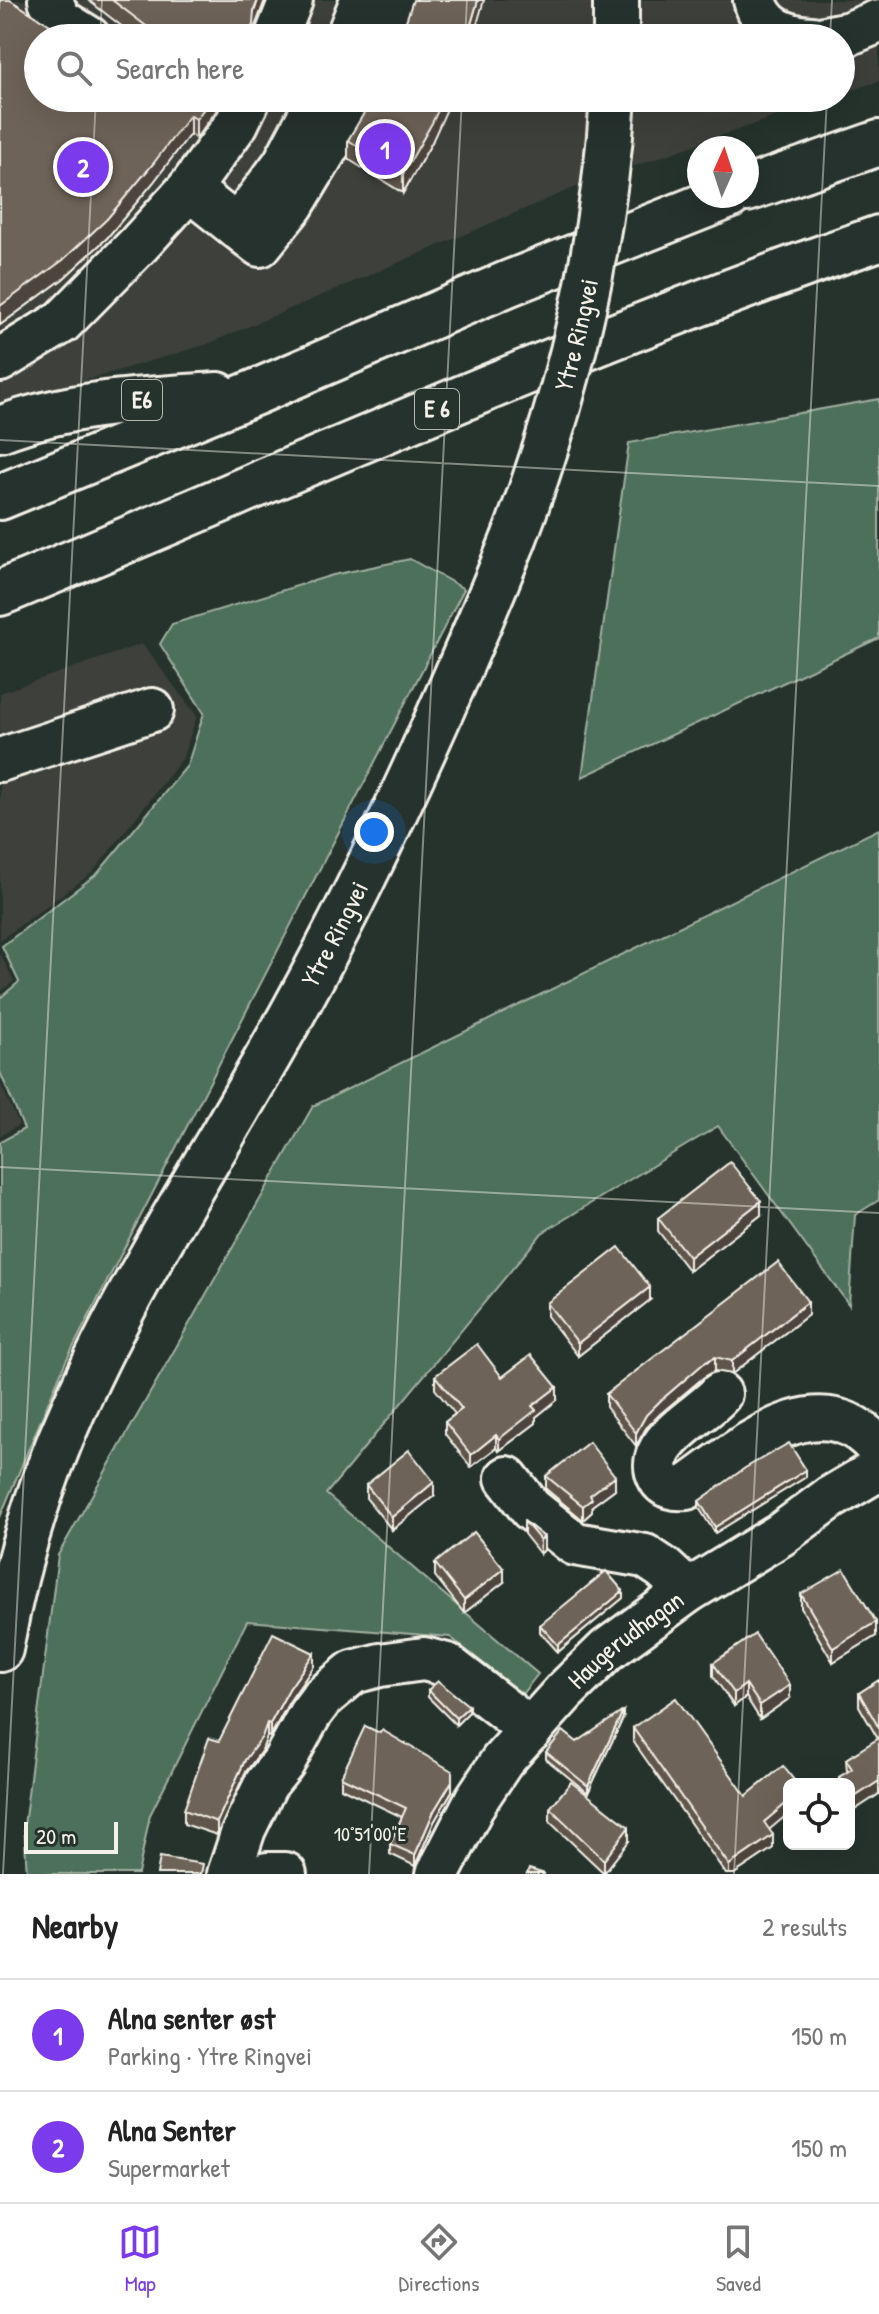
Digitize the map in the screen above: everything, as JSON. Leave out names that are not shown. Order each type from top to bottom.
[{"type":"main road","points":[[616,0],[616,24]]},
{"type":"main road","name":"Ytre Ringvei","points":[[0,1649],[22,1550],[52,1459],[74,1407],[128,1300],[294,1011],[353,900],[442,712],[513,541],[557,414],[583,315],[602,206],[612,112]]},
{"type":"main road","points":[[759,185],[879,143]]},
{"type":"main road","points":[[0,497],[507,284],[699,208]]},
{"type":"main road","name":"E 6","points":[[0,593],[585,347],[742,286],[879,238]]},
{"type":"main road","name":"E6","points":[[0,429],[29,418],[77,407],[256,392]]},
{"type":"street","points":[[50,0],[60,20],[66,24]]},
{"type":"street","points":[[282,24],[291,0]]},
{"type":"street","points":[[353,24],[362,0]]},
{"type":"street","points":[[386,24],[394,0]]},
{"type":"street","points":[[755,0],[764,20],[769,24]]},
{"type":"street","points":[[855,31],[879,21]]},
{"type":"street","points":[[0,360],[62,322],[139,244],[189,189],[233,112]]},
{"type":"street","points":[[237,227],[284,164],[312,112]]},
{"type":"street","points":[[189,189],[260,245],[293,204],[349,112]]},
{"type":"street","points":[[0,760],[152,710]]},
{"type":"street","points":[[720,1394],[665,1443],[656,1467],[664,1485],[686,1488],[754,1441],[788,1424],[811,1418],[831,1417],[852,1424],[879,1449]]},
{"type":"street","name":"Haugerudhagan","points":[[438,1874],[476,1800],[502,1761],[607,1650],[688,1591],[879,1469]]},
{"type":"street","points":[[507,1478],[531,1509],[575,1544],[645,1556],[688,1591]]},
{"type":"street","points":[[229,1874],[244,1829],[266,1784],[283,1763],[322,1698],[353,1672],[424,1659],[447,1665],[531,1730]]},
{"type":"street","points":[[267,1874],[285,1874]]},
{"type":"shaded area","points":[[0,0],[879,0],[879,81],[855,89],[855,24],[24,24],[24,112],[789,112],[720,136],[687,136],[687,148],[583,184],[205,345],[59,388],[0,412]]},
{"type":"shaded area","points":[[142,644],[197,716],[182,759],[93,872],[0,940],[0,693]]},
{"type":"shaded area","points":[[0,953],[14,981],[0,992]]},
{"type":"shaded area","points":[[0,1082],[19,1125],[0,1136]]},
{"type":"green space","points":[[879,399],[879,638],[582,777],[629,443]]},
{"type":"green space","points":[[410,559],[464,589],[65,1363],[0,1517],[0,1142],[24,1129],[0,1072],[0,998],[19,982],[2,946],[98,873],[187,766],[204,713],[160,644],[172,624],[333,575]]},
{"type":"green space","points":[[879,829],[879,1200],[855,1215],[849,1305],[718,1126],[542,1233],[326,1494],[538,1674],[522,1694],[450,1637],[247,1621],[150,1815],[138,1874],[27,1874],[24,1826],[58,1555],[313,1106]]},
{"type":"building","points":[[0,0],[10,0],[49,24],[24,24],[24,112],[201,112],[196,119],[190,115],[107,219],[63,260],[0,306]]},
{"type":"building","points":[[112,0],[258,0],[253,24],[144,24]]},
{"type":"building","points":[[413,0],[478,0],[471,24],[405,24]]},
{"type":"building","points":[[365,112],[437,112],[403,174],[348,140]]},
{"type":"building","points":[[730,1162],[761,1201],[689,1257],[658,1218]]},
{"type":"building","points":[[619,1247],[650,1287],[578,1343],[547,1303]]},
{"type":"building","points":[[778,1262],[808,1302],[732,1361],[715,1357],[704,1363],[646,1415],[636,1433],[606,1394]]},
{"type":"building","points":[[477,1344],[502,1377],[531,1355],[557,1387],[532,1406],[536,1410],[499,1439],[496,1435],[471,1455],[445,1422],[462,1409],[435,1376]]},
{"type":"building","points":[[589,1442],[615,1476],[590,1495],[592,1499],[583,1506],[546,1476]]},
{"type":"building","points":[[789,1443],[806,1470],[715,1527],[699,1501],[745,1468]]},
{"type":"building","points":[[409,1450],[434,1482],[392,1517],[366,1485]]},
{"type":"building","points":[[524,1521],[544,1537],[540,1540]]},
{"type":"building","points":[[474,1532],[504,1569],[464,1600],[435,1563]]},
{"type":"building","points":[[844,1569],[876,1622],[833,1648],[801,1594]]},
{"type":"building","points":[[606,1571],[623,1591],[558,1645],[540,1625]]},
{"type":"building","points":[[273,1633],[314,1653],[245,1760],[217,1822],[184,1810],[209,1738],[219,1741]]},
{"type":"building","points":[[755,1634],[790,1685],[760,1705],[746,1684],[734,1693],[713,1663]]},
{"type":"building","points":[[879,1680],[879,1728],[859,1693]]},
{"type":"building","points":[[438,1681],[469,1706],[456,1718],[428,1690]]},
{"type":"building","points":[[676,1698],[746,1796],[783,1766],[792,1778],[783,1778],[783,1806],[764,1822],[773,1835],[729,1865],[633,1728]]},
{"type":"building","points":[[623,1711],[588,1786],[546,1752],[563,1731],[577,1742]]},
{"type":"building","points":[[365,1726],[380,1733],[382,1730],[452,1771],[452,1781],[434,1811],[415,1855],[390,1844],[406,1808],[341,1777]]},
{"type":"building","points":[[879,1738],[879,1781],[855,1797],[855,1778],[839,1777],[852,1769],[846,1759]]},
{"type":"building","points":[[571,1782],[629,1827],[604,1860],[550,1808]]},
{"type":"building","points":[[160,1857],[203,1864],[201,1874],[157,1874]]},
{"type":"building","points":[[529,1869],[545,1874],[527,1874]]},
{"type":"place","name":"Alna senter øst","points":[[385,149]]},
{"type":"place","name":"Alna Senter","points":[[83,167]]}]
